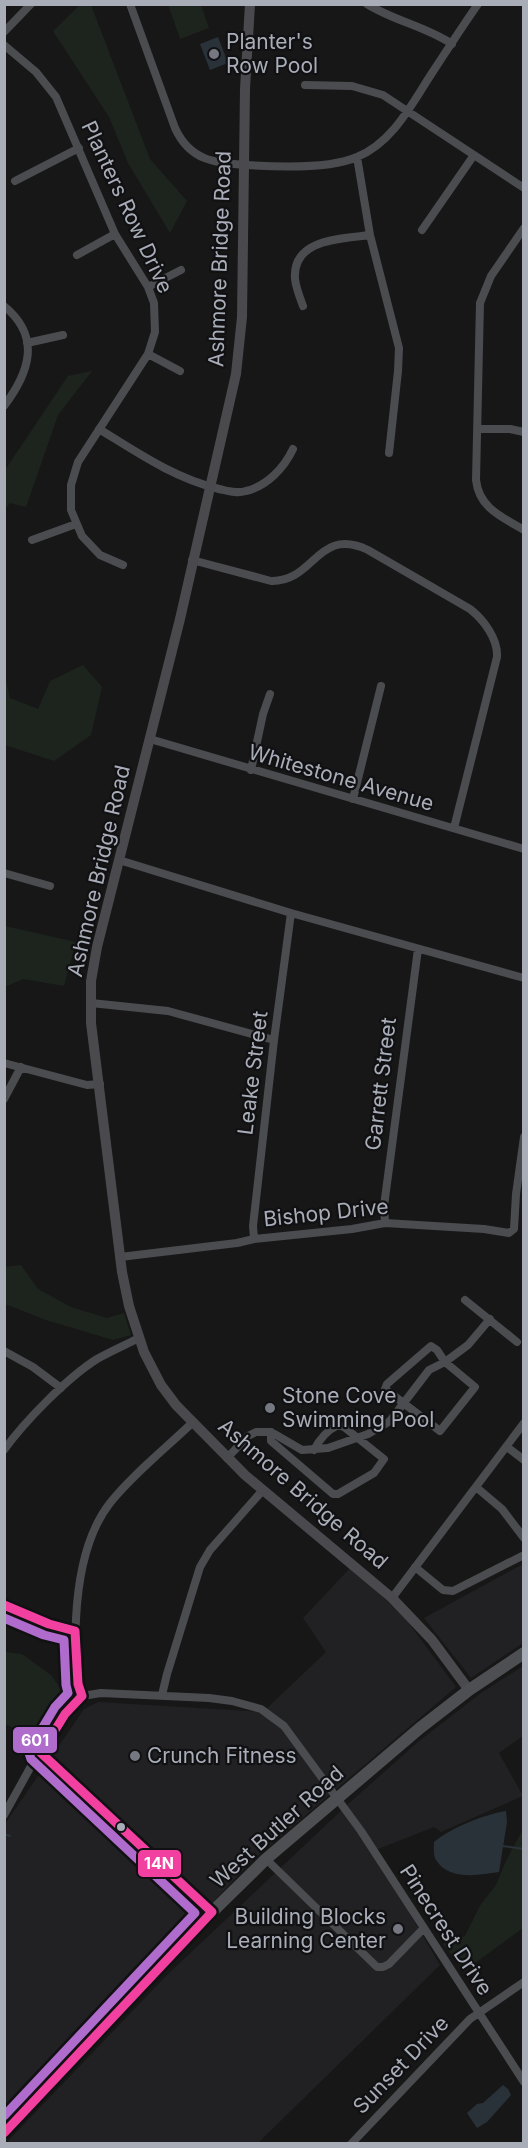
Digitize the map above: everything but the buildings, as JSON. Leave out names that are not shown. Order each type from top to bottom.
[{"type":"main road","name":"Ashmore Bridge Road","points":[[250,4],[245,78],[243,277],[239,350],[232,397],[182,609],[93,965],[91,981],[91,1023],[120,1257],[127,1297],[139,1338],[162,1385],[192,1423],[262,1491],[392,1598],[432,1640],[469,1690]]},
{"type":"main road","name":"West Butler Road","points":[[4,2134],[213,1912],[266,1859],[366,1773],[469,1690],[524,1653]]},
{"type":"street","points":[[4,32],[31,4]]},
{"type":"street","points":[[130,4],[179,137],[189,149],[202,158],[219,163],[244,165],[328,164],[357,157],[386,138],[478,4]]},
{"type":"street","points":[[367,4],[394,18],[434,33],[452,44]]},
{"type":"street","name":"Planters Row Drive","points":[[4,45],[36,72],[49,87],[62,109],[116,234],[148,287],[154,303],[156,322],[153,343],[148,354],[78,462],[72,479],[70,504],[76,524]]},
{"type":"street","points":[[305,85],[362,87],[383,95],[524,188]]},
{"type":"street","points":[[15,181],[79,148]]},
{"type":"street","points":[[422,230],[474,154]]},
{"type":"street","points":[[357,157],[370,235],[399,348],[389,453]]},
{"type":"street","points":[[524,228],[490,276],[482,295],[476,480],[480,497],[490,509],[524,530]]},
{"type":"street","points":[[77,255],[116,234]]},
{"type":"street","points":[[303,306],[295,276],[297,263],[304,252],[320,242],[370,235]]},
{"type":"street","points":[[148,287],[181,270]]},
{"type":"street","points":[[4,306],[17,319],[27,343],[26,370],[17,389],[4,406]]},
{"type":"street","points":[[27,343],[63,335]]},
{"type":"street","points":[[148,354],[180,371]]},
{"type":"street","points":[[99,429],[165,470],[210,486],[239,492],[253,489],[275,474],[283,466],[293,449]]},
{"type":"street","points":[[477,429],[510,429],[524,432]]},
{"type":"street","points":[[32,540],[76,524],[93,549],[109,560],[123,565]]},
{"type":"street","points":[[192,560],[279,582],[298,573],[330,547],[353,543],[470,609],[478,616],[495,642],[497,657],[454,828]]},
{"type":"street","points":[[352,799],[381,686]]},
{"type":"street","points":[[251,770],[263,714],[270,694]]},
{"type":"street","name":"Whitestone Avenue","points":[[150,739],[524,849]]},
{"type":"street","points":[[119,860],[291,913],[524,978]]},
{"type":"street","points":[[4,873],[50,886]]},
{"type":"street","name":"Leake Street","points":[[254,1239],[253,1226],[274,1040],[291,913]]},
{"type":"street","name":"Garrett Street","points":[[385,1223],[384,1206],[418,949]]},
{"type":"street","points":[[92,1003],[168,1011],[274,1040]]},
{"type":"street","points":[[4,1063],[87,1084],[100,1084]]},
{"type":"street","points":[[4,1099],[21,1067]]},
{"type":"street","name":"Bishop Drive","points":[[120,1257],[385,1223],[484,1229],[509,1233],[512,1232],[514,1226],[524,1137]]},
{"type":"street","points":[[465,1300],[518,1342]]},
{"type":"street","points":[[227,1458],[248,1436],[256,1432],[271,1432],[302,1450],[328,1448],[368,1434],[390,1421],[416,1384],[429,1370],[445,1362],[468,1345],[490,1320]]},
{"type":"street","points":[[4,1450],[18,1432],[61,1388],[96,1360],[139,1338]]},
{"type":"street","points":[[431,1347],[437,1350],[445,1362],[475,1387],[440,1431],[385,1389],[387,1384],[431,1347]]},
{"type":"street","points":[[4,1351],[33,1367],[61,1388]]},
{"type":"street","points":[[4,1815],[30,1768],[65,1714],[82,1696],[78,1684],[75,1631],[80,1576],[101,1516],[123,1489],[192,1423]]},
{"type":"street","points":[[392,1598],[524,1423]]},
{"type":"street","points":[[271,1432],[271,1441],[333,1494],[338,1494],[374,1473],[384,1459],[344,1427],[338,1425],[332,1428],[314,1450]]},
{"type":"street","points":[[507,1447],[524,1460]]},
{"type":"street","points":[[476,1487],[502,1509],[524,1538]]},
{"type":"street","points":[[162,1695],[200,1567],[210,1550],[262,1491]]},
{"type":"street","points":[[415,1567],[443,1590],[453,1591],[524,1555]]},
{"type":"street","points":[[4,1605],[49,1624],[75,1631]]},
{"type":"street","name":"Pinecrest Drive","points":[[82,1696],[101,1693],[162,1695],[232,1701],[267,1712],[284,1726],[361,1831],[477,2013],[524,2082]]},
{"type":"street","points":[[41,1753],[213,1912]]},
{"type":"street","points":[[266,1859],[377,1967],[389,1964],[423,1929]]},
{"type":"street","name":"Sunset Drive","points":[[351,2144],[477,2013],[524,1982]]},
{"type":"shaded area","points":[[81,4],[91,5],[150,159],[187,201],[170,233],[128,163],[109,117],[53,31]]},
{"type":"shaded area","points":[[166,5],[201,5],[209,28],[180,39],[169,7]]},
{"type":"shaded area","name":"Planter's Row Pool","points":[[218,37],[228,63],[210,70],[200,44]]},
{"type":"shaded area","points":[[92,371],[58,415],[26,507],[10,503],[5,509],[5,470],[68,376]]},
{"type":"shaded area","points":[[83,665],[102,687],[91,735],[54,761],[5,745],[5,676],[10,698],[38,709],[50,681]]},
{"type":"shaded area","points":[[5,926],[76,942],[64,986],[23,979],[5,987]]},
{"type":"shaded area","points":[[21,1265],[38,1289],[71,1307],[107,1318],[124,1313],[131,1335],[113,1340],[46,1320],[5,1304],[5,1267]]},
{"type":"shaded area","points":[[523,1564],[523,1643],[471,1678],[424,1618]]},
{"type":"shaded area","points":[[351,1567],[405,1618],[456,1687],[252,1861],[5,2121],[5,1824],[84,1709],[98,1702],[263,1712],[326,1652],[303,1618]]},
{"type":"shaded area","points":[[5,1652],[22,1654],[51,1675],[67,1698],[36,1740],[5,1724]]},
{"type":"shaded area","points":[[523,1666],[523,1736],[499,1753],[523,1796],[441,1832],[434,1827],[373,1851],[440,1965],[258,2143],[11,2144],[8,2141],[166,1976],[346,1806],[419,1741],[481,1693]]},
{"type":"shaded area","points":[[506,1811],[507,1822],[499,1872],[474,1875],[456,1874],[442,1867],[436,1860],[434,1842],[441,1837],[468,1822]]},
{"type":"shaded area","points":[[523,1829],[523,1928],[464,1971],[443,1944],[465,1936],[481,1904],[496,1885]]},
{"type":"shaded area","points":[[503,2085],[511,2095],[487,2122],[477,2128],[467,2113],[477,2104],[483,2103]]},
{"type":"waterway","points":[[4,1834],[10,1836]]},
{"type":"waterway","points":[[502,1846],[524,1849]]},
{"type":"transit line","name":"14N","points":[[4,1605],[49,1624],[75,1631]]},
{"type":"transit line","name":"601","points":[[4,1618],[44,1635],[64,1640],[68,1693],[55,1707],[31,1747],[29,1753],[31,1759],[195,1913],[4,2116]]},
{"type":"transit line","name":"14N","points":[[75,1631],[78,1684],[82,1696]]},
{"type":"transit line","name":"14N","points":[[41,1753],[65,1714],[82,1696]]},
{"type":"transit line","name":"14N","points":[[41,1753],[212,1912]]},
{"type":"transit line","name":"14N","points":[[4,2133],[212,1912]]},
{"type":"place","name":"Planter's Row Pool","points":[[214,54]]},
{"type":"place","name":"Stone Cove Swimming Pool","points":[[270,1408]]},
{"type":"place","name":"Crunch Fitness","points":[[135,1756]]},
{"type":"place","name":"Building Blocks Learning Center","points":[[398,1929]]}]
